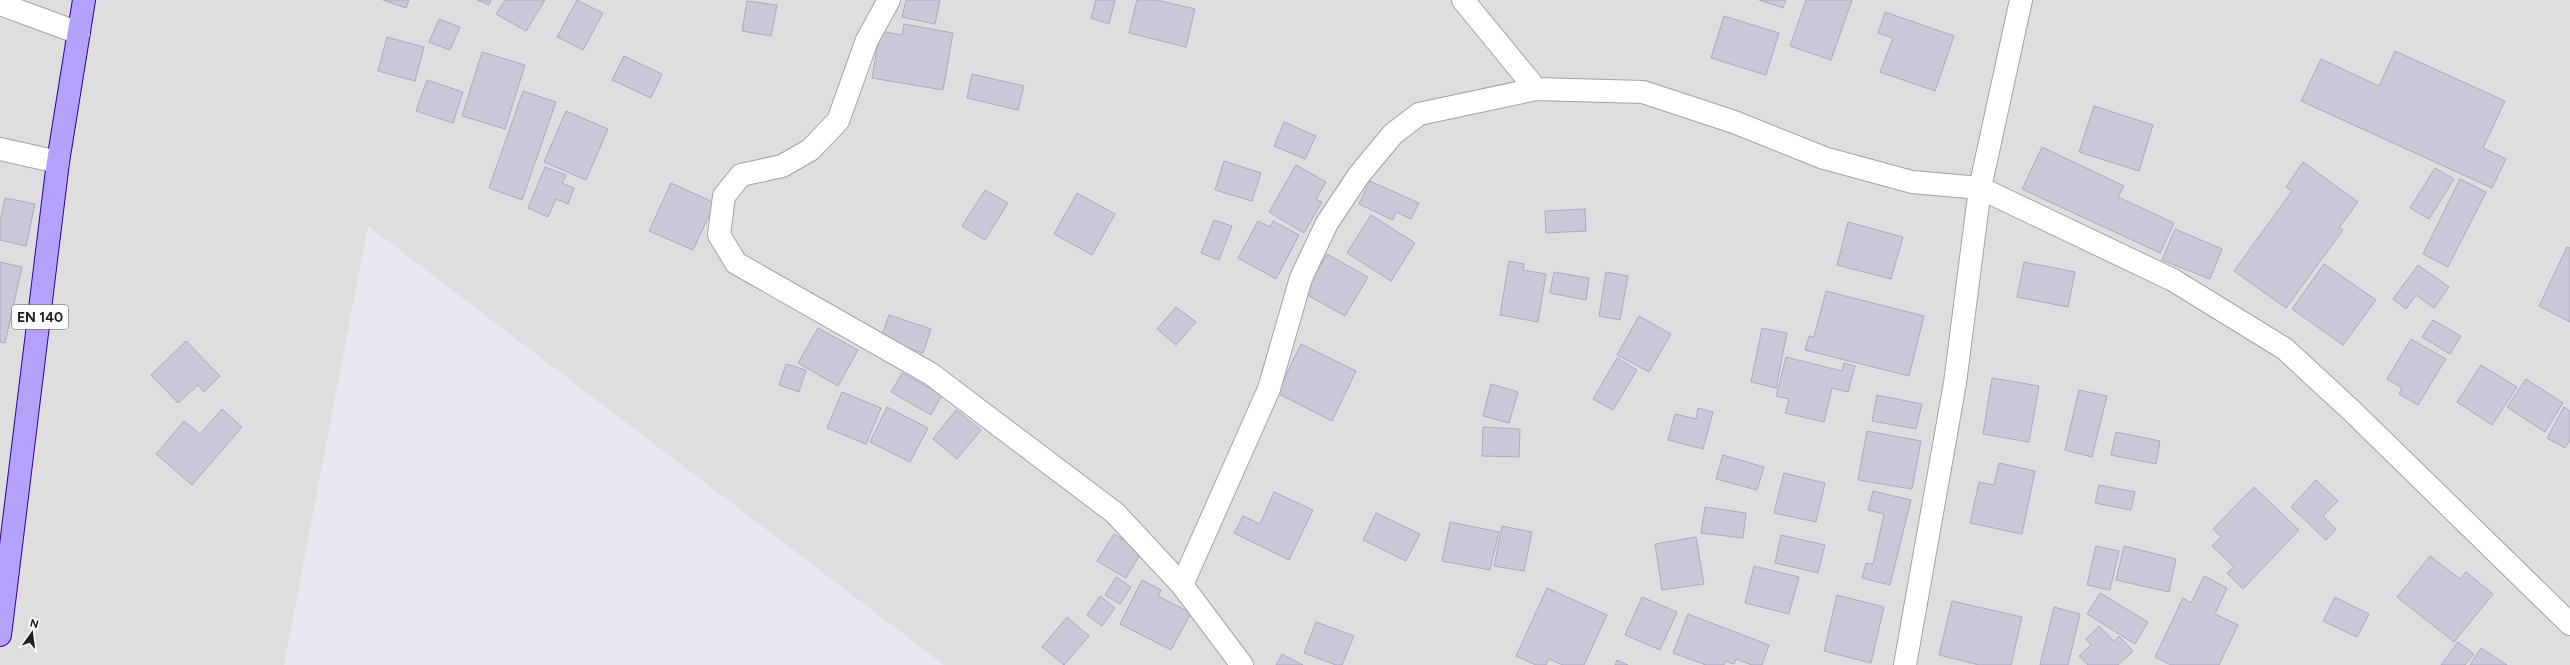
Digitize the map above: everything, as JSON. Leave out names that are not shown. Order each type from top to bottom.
[{"type":"main road","name":"EN 140","points":[[0,634],[58,162],[84,0]]},
{"type":"street","points":[[889,0],[868,40],[838,121],[810,150],[782,166],[741,175],[724,196],[719,235],[736,263],[931,374],[1115,513],[1182,585],[1242,665]]},
{"type":"street","points":[[1463,0],[1536,89]]},
{"type":"street","points":[[1905,665],[1955,383],[1980,188],[2021,0]]},
{"type":"street","points":[[0,4],[79,33]]},
{"type":"street","points":[[1182,585],[1269,390],[1301,278],[1327,223],[1359,175],[1393,134],[1419,114],[1536,89],[1643,92],[1734,122],[1832,160],[1912,182],[1980,188],[2173,280],[2285,349],[2352,411],[2570,624]]},
{"type":"street","points":[[0,149],[58,162]]},
{"type":"shaded area","points":[[0,0],[2570,0],[2570,665],[944,665],[368,226],[284,665],[0,665]]},
{"type":"building","points":[[383,0],[409,0],[406,8]]},
{"type":"building","points":[[477,0],[491,0],[489,5]]},
{"type":"building","points":[[505,0],[545,0],[526,31],[496,14]]},
{"type":"building","points":[[577,0],[603,13],[583,50],[557,37]]},
{"type":"building","points":[[906,0],[940,0],[935,24],[902,17]]},
{"type":"building","points":[[1096,0],[1115,0],[1109,24],[1091,18]]},
{"type":"building","points":[[1137,0],[1157,0],[1195,9],[1186,47],[1129,33]]},
{"type":"building","points":[[1759,0],[1786,0],[1783,8]]},
{"type":"building","points":[[1806,0],[1852,0],[1831,60],[1790,46]]},
{"type":"building","points":[[747,1],[777,5],[771,36],[742,31]]},
{"type":"building","points":[[1885,12],[1954,36],[1935,91],[1880,72],[1893,38],[1878,33]]},
{"type":"building","points":[[1724,16],[1779,33],[1766,75],[1711,58]]},
{"type":"building","points":[[439,19],[460,27],[450,50],[429,42]]},
{"type":"building","points":[[904,24],[953,33],[943,90],[872,78],[880,31],[902,35]]},
{"type":"building","points":[[387,37],[424,47],[415,81],[378,71]]},
{"type":"building","points":[[2395,51],[2505,101],[2483,148],[2506,159],[2492,188],[2301,101],[2321,59],[2379,86]]},
{"type":"building","points":[[482,52],[525,65],[505,129],[462,116]]},
{"type":"building","points":[[624,56],[662,74],[651,98],[612,80]]},
{"type":"building","points":[[972,74],[1024,86],[1018,110],[967,98]]},
{"type":"building","points":[[427,80],[463,92],[453,123],[416,111]]},
{"type":"building","points":[[523,91],[556,102],[522,200],[489,188]]},
{"type":"building","points":[[2094,106],[2153,125],[2139,171],[2079,152]]},
{"type":"building","points":[[566,111],[608,129],[586,180],[544,162]]},
{"type":"building","points":[[1284,122],[1316,136],[1305,159],[1274,146]]},
{"type":"building","points":[[2042,147],[2124,186],[2118,197],[2174,223],[2160,253],[2022,189]]},
{"type":"building","points":[[1224,161],[1261,173],[1252,201],[1215,190]]},
{"type":"building","points":[[2303,162],[2358,202],[2339,228],[2343,230],[2286,308],[2234,271],[2292,191],[2286,187]]},
{"type":"building","points":[[1296,165],[1326,182],[1316,199],[1322,202],[1304,233],[1269,212]]},
{"type":"building","points":[[545,167],[566,175],[562,183],[574,188],[568,204],[556,199],[548,217],[528,208]]},
{"type":"building","points":[[2435,168],[2454,179],[2429,219],[2410,208]]},
{"type":"building","points":[[2460,179],[2486,192],[2448,267],[2423,254]]},
{"type":"building","points":[[1370,181],[1419,203],[1411,219],[1396,212],[1393,220],[1359,204]]},
{"type":"building","points":[[671,183],[715,203],[693,250],[649,231]]},
{"type":"building","points":[[985,190],[1008,203],[985,240],[962,226]]},
{"type":"building","points":[[1077,193],[1115,214],[1092,255],[1054,234]]},
{"type":"building","points":[[5,198],[35,204],[26,246],[0,240],[0,222]]},
{"type":"building","points":[[1585,209],[1586,231],[1546,233],[1545,211]]},
{"type":"building","points":[[1371,215],[1415,243],[1391,281],[1347,253]]},
{"type":"building","points":[[1214,220],[1232,226],[1219,260],[1201,253]]},
{"type":"building","points":[[1258,221],[1270,227],[1273,221],[1299,235],[1276,279],[1238,258]]},
{"type":"building","points":[[1848,222],[1903,237],[1891,279],[1837,265]]},
{"type":"building","points":[[2175,229],[2222,249],[2210,279],[2162,260]]},
{"type":"building","points":[[2567,247],[2570,248],[2570,322],[2539,306]]},
{"type":"building","points":[[1327,254],[1368,277],[1345,316],[1304,293]]},
{"type":"building","points":[[1509,261],[1524,264],[1523,270],[1546,274],[1538,322],[1500,315]]},
{"type":"building","points":[[0,262],[22,267],[5,343],[0,342]]},
{"type":"building","points":[[2024,262],[2075,272],[2068,307],[2017,297]]},
{"type":"building","points":[[2324,264],[2376,300],[2343,345],[2292,309]]},
{"type":"building","points":[[2418,265],[2449,287],[2434,308],[2416,295],[2406,309],[2393,299]]},
{"type":"building","points":[[1554,272],[1589,278],[1586,300],[1550,293]]},
{"type":"building","points":[[1606,272],[1628,276],[1620,320],[1599,316]]},
{"type":"building","points":[[1826,291],[1924,316],[1909,376],[1805,350],[1809,336],[1814,337]]},
{"type":"building","points":[[1176,307],[1196,322],[1176,345],[1157,329]]},
{"type":"building","points":[[889,315],[931,329],[923,353],[881,339]]},
{"type":"building","points":[[1639,316],[1671,334],[1649,372],[1617,355]]},
{"type":"building","points":[[2433,320],[2461,336],[2450,354],[2422,337]]},
{"type":"building","points":[[818,328],[858,350],[838,386],[798,363]]},
{"type":"building","points":[[1762,328],[1787,333],[1776,388],[1751,382]]},
{"type":"building","points":[[2411,339],[2446,359],[2418,405],[2399,394],[2402,388],[2387,379]]},
{"type":"building","points":[[186,341],[220,376],[204,392],[198,385],[178,403],[151,375]]},
{"type":"building","points":[[1301,344],[1356,371],[1332,421],[1277,393]]},
{"type":"building","points":[[1786,357],[1842,371],[1844,363],[1855,366],[1848,392],[1832,388],[1824,422],[1785,413],[1789,399],[1776,396]]},
{"type":"building","points":[[1617,358],[1637,370],[1613,410],[1593,399]]},
{"type":"building","points":[[786,364],[806,370],[799,392],[779,385]]},
{"type":"building","points":[[2481,365],[2517,387],[2492,425],[2457,402]]},
{"type":"building","points":[[902,373],[942,395],[931,415],[891,392]]},
{"type":"building","points":[[1992,378],[2039,386],[2029,442],[1983,434]]},
{"type":"building","points":[[2526,379],[2563,403],[2545,432],[2507,407]]},
{"type":"building","points":[[1491,384],[1518,392],[1509,423],[1483,416]]},
{"type":"building","points":[[2079,390],[2107,396],[2092,457],[2065,450]]},
{"type":"building","points":[[842,392],[881,408],[866,444],[827,428]]},
{"type":"building","points":[[1877,395],[1922,404],[1916,429],[1872,421]]},
{"type":"building","points":[[887,407],[928,428],[910,462],[870,442]]},
{"type":"building","points":[[2564,407],[2570,411],[2570,440],[2565,448],[2547,438]]},
{"type":"building","points":[[1698,408],[1713,412],[1703,449],[1668,440],[1675,414],[1696,419]]},
{"type":"building","points":[[222,409],[242,427],[192,485],[156,454],[184,421],[200,434]]},
{"type":"building","points":[[956,410],[981,430],[957,459],[933,439]]},
{"type":"building","points":[[1483,427],[1520,429],[1519,457],[1482,456]]},
{"type":"building","points":[[1867,431],[1921,441],[1912,489],[1858,480]]},
{"type":"building","points":[[2116,432],[2160,441],[2156,464],[2111,455]]},
{"type":"building","points":[[1723,455],[1764,467],[1757,490],[1716,479]]},
{"type":"building","points":[[1999,463],[2035,471],[2022,534],[1970,523],[1979,482],[1994,485]]},
{"type":"building","points":[[1784,473],[1825,483],[1816,522],[1774,513]]},
{"type":"building","points":[[2316,480],[2338,501],[2323,516],[2336,529],[2326,540],[2291,507]]},
{"type":"building","points":[[2099,485],[2135,492],[2131,510],[2095,503]]},
{"type":"building","points":[[2254,487],[2299,530],[2243,589],[2227,573],[2234,567],[2212,546],[2221,537],[2213,529]]},
{"type":"building","points":[[1873,491],[1911,500],[1890,585],[1862,578],[1866,563],[1873,564],[1884,514],[1868,510]]},
{"type":"building","points":[[1274,492],[1313,510],[1289,560],[1234,533],[1243,516],[1260,524]]},
{"type":"building","points":[[1705,507],[1746,513],[1743,538],[1701,533]]},
{"type":"building","points":[[1376,513],[1420,534],[1406,561],[1363,540]]},
{"type":"building","points":[[1450,522],[1499,532],[1490,570],[1442,561]]},
{"type":"building","points":[[1502,526],[1532,532],[1524,571],[1494,566]]},
{"type":"building","points":[[1114,534],[1142,551],[1126,578],[1097,561]]},
{"type":"building","points":[[1781,535],[1825,545],[1818,573],[1775,563]]},
{"type":"building","points":[[1696,537],[1704,584],[1662,590],[1655,544]]},
{"type":"building","points":[[2096,546],[2119,551],[2110,590],[2087,585]]},
{"type":"building","points":[[2124,546],[2176,559],[2169,592],[2116,580]]},
{"type":"building","points":[[2430,556],[2460,579],[2466,572],[2493,594],[2454,642],[2397,597]]},
{"type":"building","points":[[1754,566],[1799,577],[1789,614],[1745,603]]},
{"type":"building","points":[[2204,576],[2227,588],[2215,614],[2238,625],[2219,665],[2171,665],[2155,657],[2183,598],[2191,603]]},
{"type":"building","points":[[1116,577],[1131,587],[1120,604],[1105,595]]},
{"type":"building","points":[[1142,580],[1161,590],[1158,596],[1191,613],[1171,650],[1120,624]]},
{"type":"building","points":[[1547,588],[1607,615],[1584,665],[1563,665],[1549,659],[1546,665],[1536,665],[1516,656]]},
{"type":"building","points":[[2100,593],[2148,622],[2135,644],[2087,614]]},
{"type":"building","points":[[1837,595],[1884,607],[1871,663],[1824,651]]},
{"type":"building","points":[[1100,596],[1115,608],[1102,626],[1087,615]]},
{"type":"building","points":[[1642,597],[1677,612],[1660,650],[1625,635]]},
{"type":"building","points":[[2335,597],[2369,614],[2357,637],[2323,621]]},
{"type":"building","points":[[1952,601],[2022,617],[2011,665],[1979,665],[1939,655]]},
{"type":"building","points":[[2054,607],[2080,614],[2068,665],[2040,665]]},
{"type":"building","points":[[1688,614],[1769,645],[1762,665],[1752,665],[1736,659],[1734,664],[1725,661],[1724,665],[1706,665],[1673,653]]},
{"type":"building","points":[[1067,617],[1089,636],[1064,665],[1042,647]]},
{"type":"building","points":[[1316,622],[1354,636],[1342,665],[1336,665],[1304,653]]},
{"type":"building","points":[[2099,626],[2114,641],[2119,636],[2133,651],[2118,665],[2088,665],[2079,656],[2091,645],[2086,639]]},
{"type":"building","points":[[2458,642],[2474,654],[2465,665],[2441,665]]},
{"type":"building","points":[[2481,648],[2507,665],[2470,665]]},
{"type":"building","points":[[1282,654],[1303,665],[1276,665]]},
{"type":"building","points":[[1617,660],[1628,665],[1615,665]]}]
